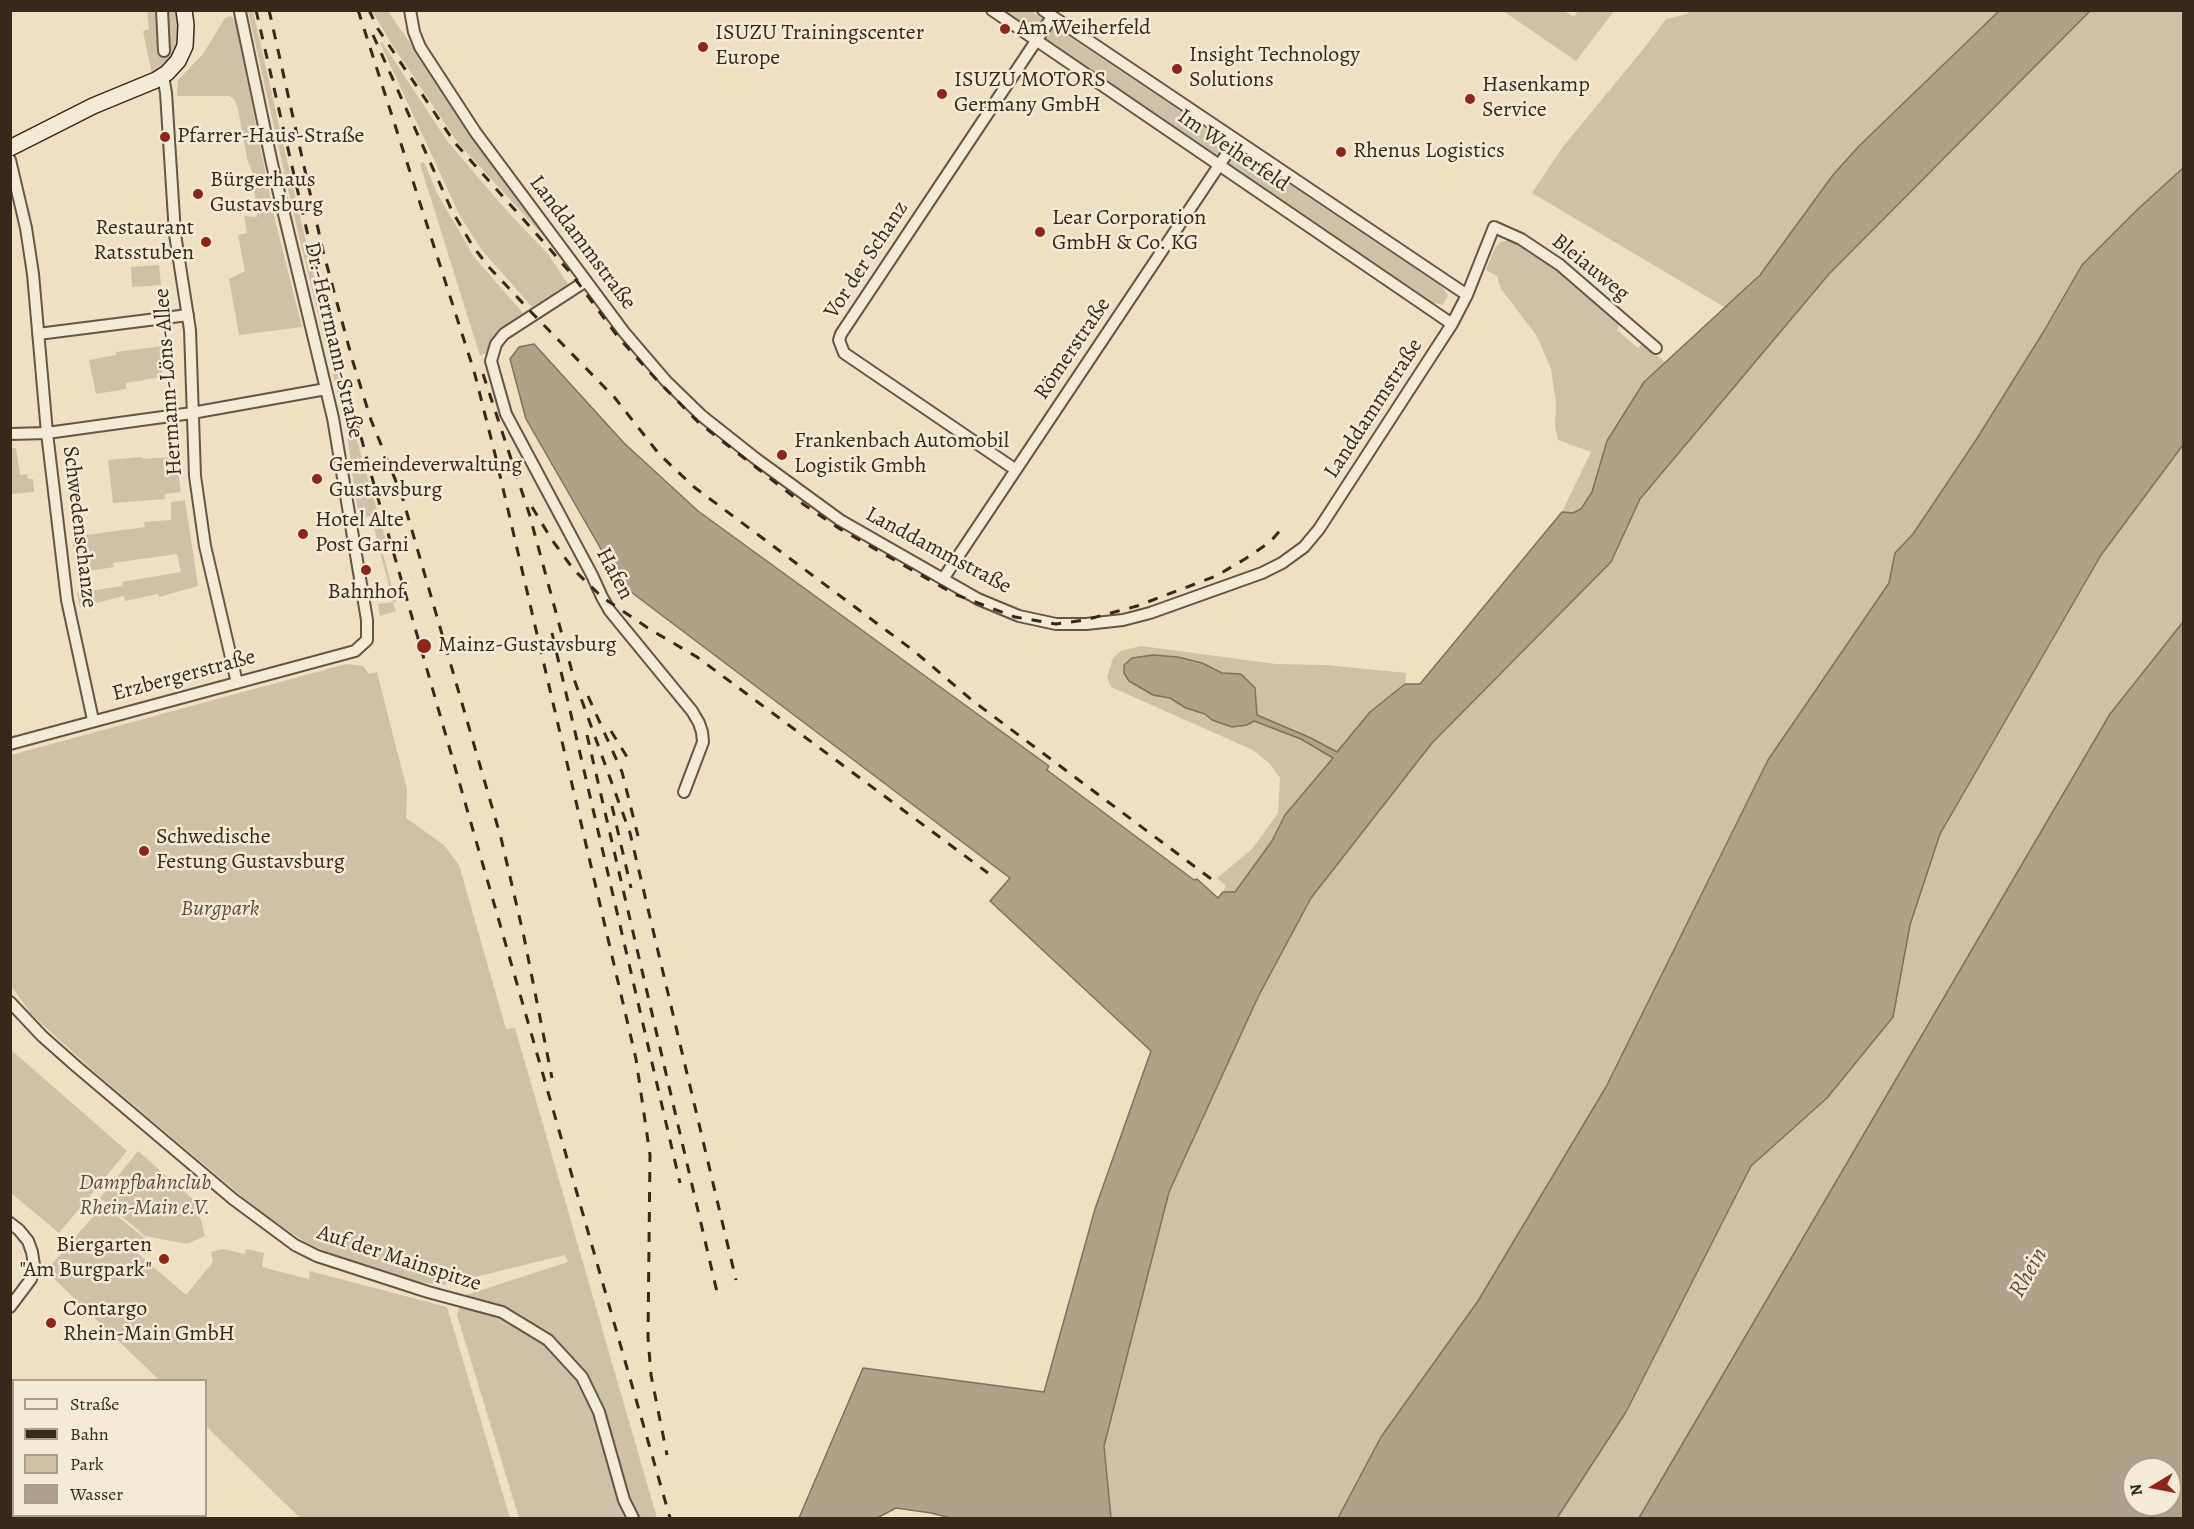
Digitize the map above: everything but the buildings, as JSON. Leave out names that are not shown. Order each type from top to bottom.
[{"type":"main road","points":[[10,148],[93,106],[163,76],[178,62],[184,50],[186,37],[184,10]]},
{"type":"street","points":[[162,10],[164,51]]},
{"type":"street","name":"Landdammstraße","points":[[410,10],[417,40],[476,133],[624,332],[666,381],[702,416],[821,507],[943,579],[978,599],[1019,616],[1056,624],[1114,621],[1150,613],[1262,573],[1282,563],[1304,547],[1319,530],[1452,324],[1467,295],[1494,227]]},
{"type":"street","name":"Im Weiherfeld","points":[[992,10],[1452,324]]},
{"type":"street","name":"Dr.-Herrmann-Straße","points":[[240,12],[272,164],[326,388],[367,620],[368,635],[365,644]]},
{"type":"street","name":"Im Weiherfeld","points":[[1048,14],[1467,295]]},
{"type":"street","name":"Vor der Schanz","points":[[1016,470],[844,353],[839,340],[1037,41],[1048,14]]},
{"type":"street","name":"Hermann-Löns-Allee","points":[[163,76],[175,234],[188,315],[195,476],[205,546],[237,683]]},
{"type":"street","name":"Römerstraße","points":[[943,579],[1236,140]]},
{"type":"street","name":"Schwedenschanze","points":[[10,160],[26,228],[33,274],[47,433],[67,600],[93,720]]},
{"type":"street","name":"Bleiauweg","points":[[1494,227],[1521,239],[1560,266],[1656,348]]},
{"type":"street","name":"Hafen","points":[[586,281],[504,334],[496,344],[491,361],[506,414],[610,611],[692,711],[699,723],[703,742],[684,792]]},
{"type":"street","points":[[38,334],[188,315]]},
{"type":"street","points":[[10,434],[47,433],[192,413],[326,388]]},
{"type":"street","name":"Erzbergerstraße","points":[[10,744],[355,651],[365,644]]},
{"type":"street","name":"Auf der Mainspitze","points":[[11,1003],[42,1036],[77,1067],[233,1199],[295,1245],[328,1260],[428,1292],[502,1312],[548,1340],[582,1377],[599,1412],[624,1500],[633,1518]]},
{"type":"street","points":[[10,1223],[27,1241],[34,1265],[32,1279],[10,1307]]},
{"type":"green space","points":[[1691,10],[1999,11],[1859,146],[1833,175],[1768,265],[1726,308],[1532,193],[1562,148],[1666,19],[1687,14]]},
{"type":"green space","points":[[147,11],[177,11],[179,20],[178,41],[173,54],[159,70],[152,74],[143,31],[149,29]]},
{"type":"green space","points":[[248,11],[253,11],[340,382],[386,541],[380,543],[396,602],[393,603],[396,611],[380,616],[378,604],[393,602],[371,516],[359,519],[344,414],[295,220]]},
{"type":"green space","points":[[372,11],[388,11],[549,242],[458,143]]},
{"type":"green space","points":[[1001,11],[1031,11],[1442,287],[1448,295],[1443,305],[1431,302]]},
{"type":"green space","points":[[1503,11],[1564,11],[1574,17],[1578,11],[1614,11],[1576,61]]},
{"type":"green space","points":[[2090,11],[2183,11],[2183,168],[2082,265],[1976,440],[1913,534],[1895,553],[1889,583],[1685,928],[1606,1087],[1478,1301],[1381,1437],[1338,1518],[1111,1518],[1104,1446],[1169,1192],[1258,997],[1311,898],[1432,743],[1611,562],[1640,499],[1829,274]]},
{"type":"green space","points":[[230,16],[235,20],[274,216],[302,327],[239,335],[229,279],[245,271],[238,235],[247,233],[244,216],[257,217],[253,175],[247,158],[238,109],[234,99],[229,96],[177,96],[178,80],[203,54],[225,18]]},
{"type":"green space","points":[[382,42],[448,142],[506,210],[548,254],[568,284],[532,307],[481,249],[460,216],[380,43]]},
{"type":"green space","points":[[424,162],[437,193],[474,257],[523,313],[498,330],[488,352],[480,356],[420,164]]},
{"type":"green space","points":[[1511,240],[1560,268],[1621,323],[1617,330],[1638,348],[1643,343],[1665,362],[1644,382],[1607,441],[1592,492],[1581,509],[1573,513],[1562,512],[1591,452],[1558,440],[1551,369],[1537,336],[1501,289],[1497,276],[1486,270],[1500,242]]},
{"type":"green space","points":[[159,265],[161,285],[132,287],[131,267]]},
{"type":"green space","points":[[163,346],[162,377],[126,383],[126,389],[96,394],[89,360],[116,355],[116,352]]},
{"type":"green space","points":[[2183,445],[2183,622],[2110,714],[1639,1518],[1557,1518],[1626,1412],[1751,1166],[1827,1098],[1893,1017],[1910,925],[1940,834],[2101,555]]},
{"type":"green space","points":[[11,448],[16,448],[20,475],[27,474],[28,479],[33,479],[34,492],[11,494]]},
{"type":"green space","points":[[142,457],[143,459],[171,457],[172,464],[177,464],[181,492],[165,494],[165,499],[113,503],[108,460]]},
{"type":"green space","points":[[185,500],[198,586],[159,597],[158,594],[125,601],[124,596],[80,607],[77,593],[122,586],[122,582],[181,572],[177,554],[113,563],[114,567],[77,573],[72,537],[145,527],[144,522],[171,520],[171,502]]},
{"type":"green space","points":[[1141,646],[1276,664],[1326,665],[1406,673],[1405,684],[1370,712],[1337,753],[1326,745],[1257,715],[1257,703],[1241,674],[1222,673],[1202,663],[1178,657],[1153,655],[1129,681],[1153,695],[1164,695],[1186,708],[1205,714],[1212,720],[1247,725],[1254,720],[1301,739],[1333,758],[1285,815],[1272,841],[1234,892],[1223,892],[1226,886],[1217,878],[1252,849],[1278,813],[1280,778],[1269,763],[1253,750],[1111,687],[1107,677],[1113,658],[1121,651]]},
{"type":"green space","name":"Burgpark","points":[[346,664],[363,666],[369,674],[377,672],[407,790],[406,818],[444,845],[459,865],[506,1029],[515,1028],[657,1518],[519,1518],[457,1315],[463,1296],[568,1262],[565,1255],[442,1285],[387,1275],[307,1243],[263,1214],[97,1074],[32,1015],[11,986],[11,755]]},
{"type":"green space","points":[[11,1050],[127,1151],[59,1233],[11,1193]]},
{"type":"green space","name":"Dampfbahnclub Rhein-Main e.V.","points":[[138,1151],[196,1202],[205,1236],[187,1244],[145,1236],[100,1198]]},
{"type":"green space","points":[[103,1205],[146,1239],[136,1252],[186,1295],[213,1262],[211,1252],[223,1249],[245,1254],[246,1249],[264,1253],[262,1267],[309,1279],[310,1271],[447,1307],[510,1518],[300,1518],[207,1427],[207,1379],[158,1379],[46,1271]]},
{"type":"water","points":[[1999,11],[2090,11],[1829,274],[1640,499],[1611,562],[1432,743],[1311,898],[1258,997],[1169,1192],[1104,1446],[1111,1518],[951,1518],[896,1508],[877,1518],[799,1518],[863,1368],[1044,1392],[1095,1209],[1151,1051],[990,901],[1010,878],[631,592],[613,570],[526,419],[510,359],[519,347],[534,344],[624,443],[698,511],[1049,766],[1047,770],[1194,880],[1197,879],[1218,898],[1223,892],[1235,892],[1272,841],[1285,815],[1333,758],[1301,739],[1254,721],[1247,725],[1232,727],[1186,708],[1170,698],[1153,695],[1129,681],[1124,673],[1124,665],[1132,658],[1153,655],[1178,657],[1202,663],[1222,673],[1241,674],[1255,688],[1257,715],[1337,752],[1370,712],[1405,684],[1420,684],[1562,512],[1573,513],[1581,509],[1592,492],[1607,441],[1644,382],[1760,275],[1833,175],[1859,146]]},
{"type":"water","points":[[2183,168],[2183,445],[2101,555],[1940,834],[1910,925],[1893,1017],[1827,1098],[1751,1166],[1626,1412],[1557,1518],[1338,1518],[1381,1437],[1478,1301],[1606,1087],[1768,760],[1889,583],[1895,553],[1913,534],[1976,440],[2082,265]]},
{"type":"water","name":"Rhein","points":[[2183,622],[2183,1518],[1639,1518],[2110,714]]},
{"type":"water","points":[[11,1426],[12,1517],[111,1518],[11,1518]]},
{"type":"railway","points":[[256,10],[312,253],[369,467],[670,1518]]},
{"type":"railway","points":[[269,10],[323,251],[353,362],[371,420],[402,496],[501,838],[524,937],[552,1078]]},
{"type":"railway","points":[[358,10],[474,371],[636,1059],[650,1155],[648,1337],[651,1375],[667,1455]]},
{"type":"railway","points":[[369,10],[378,29],[455,143],[573,276],[618,337],[699,423],[803,504],[840,529],[954,594],[1015,617],[1056,624],[1085,620],[1137,606],[1216,576],[1270,542],[1284,526]]},
{"type":"railway","points":[[373,35],[452,211],[472,245],[488,266],[615,398],[659,454],[694,487],[914,651],[973,701],[1218,884]]},
{"type":"railway","points":[[483,374],[529,513],[574,679],[630,833],[736,1280]]},
{"type":"railway","points":[[532,507],[574,570],[602,597],[697,657],[988,873]]},
{"type":"railway","points":[[552,633],[680,1183]]},
{"type":"railway","points":[[588,696],[622,772],[638,836]]},
{"type":"railway","points":[[611,731],[627,757]]},
{"type":"railway","points":[[587,735],[717,1292]]},
{"type":"railway","points":[[612,806],[631,888]]},
{"type":"place","name":"Am Weiherfeld","points":[[1005,29]]},
{"type":"place","name":"ISUZU Trainingscenter Europe","points":[[703,47]]},
{"type":"place","name":"Insight Technology Solutions","points":[[1177,69]]},
{"type":"place","name":"ISUZU MOTORS Germany GmbH","points":[[942,94]]},
{"type":"place","name":"Hasenkamp Service","points":[[1470,99]]},
{"type":"place","name":"Pfarrer-Haus-Straße","points":[[165,137]]},
{"type":"place","name":"Rhenus Logistics","points":[[1341,152]]},
{"type":"place","name":"Bürgerhaus Gustavsburg","points":[[198,194]]},
{"type":"place","name":"Lear Corporation GmbH & Co. KG","points":[[1040,232]]},
{"type":"place","name":"Restaurant Ratsstuben","points":[[206,242]]},
{"type":"place","name":"Frankenbach Automobil Logistik Gmbh","points":[[782,455]]},
{"type":"place","name":"Gemeindeverwaltung Gustavsburg","points":[[317,479]]},
{"type":"place","name":"Hotel Alte Post Garni","points":[[303,534]]},
{"type":"place","name":"Bahnhof","points":[[366,570]]},
{"type":"place","name":"Mainz-Gustavsburg","points":[[424,646]]},
{"type":"place","name":"Schwedische Festung Gustavsburg","points":[[144,851]]},
{"type":"place","name":"Biergarten \"Am Burgpark\"","points":[[164,1259]]},
{"type":"place","name":"Contargo Rhein-Main GmbH","points":[[51,1323]]}]
